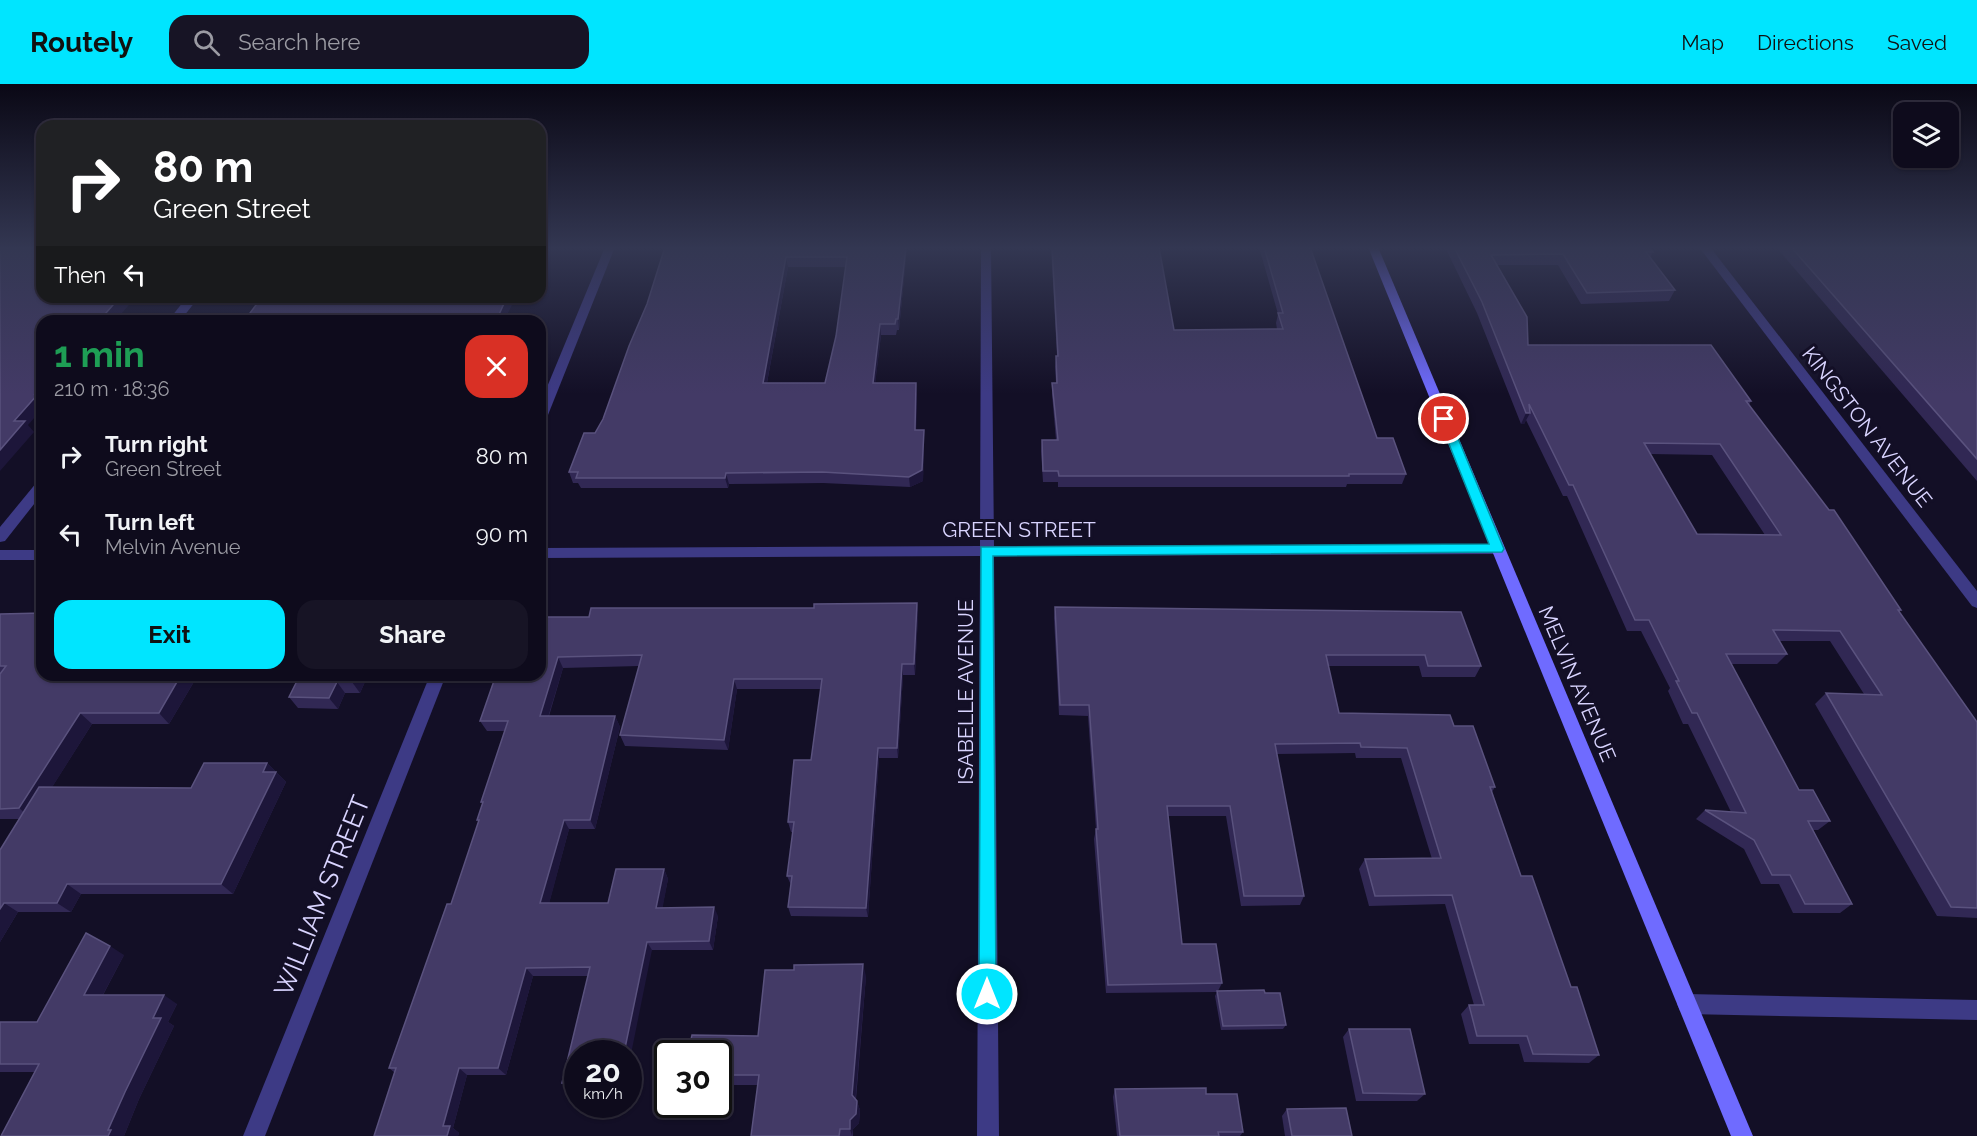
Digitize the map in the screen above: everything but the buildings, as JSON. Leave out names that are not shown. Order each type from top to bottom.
[{"type":"street","points":[[546,405],[590,296]]},
{"type":"street","name":"ISABELLE AVENUE","points":[[986,296],[988,1136]]},
{"type":"street","name":"MELVIN AVENUE","points":[[1393,296],[1742,1136]]},
{"type":"street","name":"KINGSTON AVENUE","points":[[1742,296],[1977,602]]},
{"type":"street","points":[[179,315],[188,303]]},
{"type":"street","points":[[0,537],[36,492]]},
{"type":"street","name":"GREEN STREET","points":[[546,553],[1498,549]]},
{"type":"street","points":[[0,555],[36,555]]},
{"type":"street","name":"WILLIAM STREET","points":[[254,1136],[436,681]]},
{"type":"street","points":[[1686,1004],[1977,1010]]},
{"type":"route","points":[[987,994],[986,551],[1498,549],[1444,419]]}]
